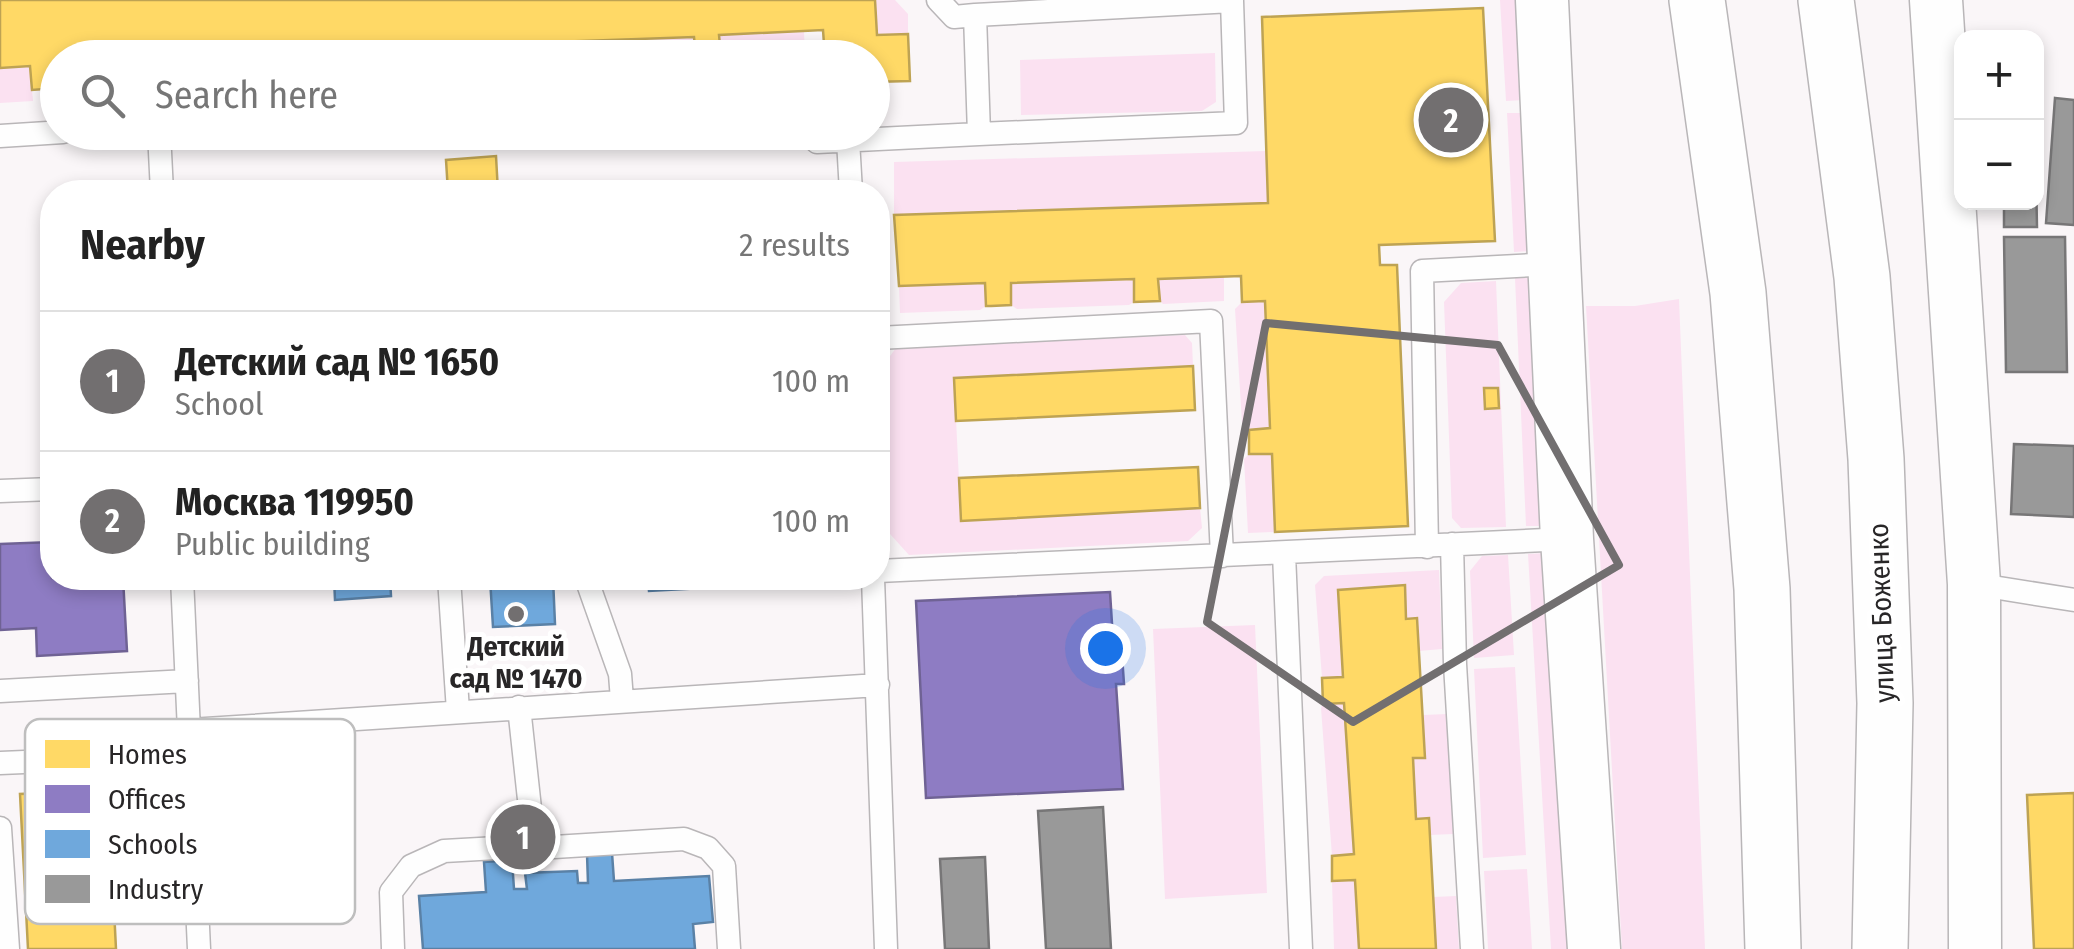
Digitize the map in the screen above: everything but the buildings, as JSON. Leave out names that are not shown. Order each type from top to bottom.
[{"type":"main road","points":[[1698,0],[1738,293],[1762,589],[1771,942]]},
{"type":"main road","name":"улица Боженко","points":[[1826,0],[1862,277],[1876,459],[1885,702],[1880,949]]},
{"type":"street","points":[[1542,0],[1567,539],[1594,949]]},
{"type":"street","points":[[1936,0],[1974,584],[1975,949]]},
{"type":"lane","points":[[890,138],[1236,123],[1232,1],[954,17],[938,0]]},
{"type":"lane","points":[[975,15],[979,134]]},
{"type":"lane","points":[[0,136],[40,133]]},
{"type":"lane","points":[[159,150],[161,180]]},
{"type":"lane","points":[[849,150],[850,180]]},
{"type":"lane","points":[[1427,547],[1422,271],[1553,264]]},
{"type":"lane","points":[[890,337],[1211,322],[1222,556]]},
{"type":"lane","points":[[0,491],[40,489]]},
{"type":"lane","points":[[890,570],[1567,539]]},
{"type":"lane","points":[[1452,544],[1472,949]]},
{"type":"lane","points":[[1284,554],[1302,949]]},
{"type":"lane","points":[[1974,584],[2074,600]]},
{"type":"lane","points":[[183,590],[189,719]]},
{"type":"lane","points":[[450,590],[458,711]]},
{"type":"lane","points":[[590,590],[620,674],[622,700]]},
{"type":"lane","points":[[874,590],[886,949]]},
{"type":"lane","points":[[0,691],[187,681]]},
{"type":"lane","points":[[345,719],[878,685]]},
{"type":"lane","points":[[518,707],[532,827],[554,847],[684,839],[708,848],[724,866],[729,949]]},
{"type":"lane","points":[[0,763],[25,762]]},
{"type":"lane","points":[[393,949],[390,892],[412,866],[444,851],[514,847],[532,827]]},
{"type":"lane","points":[[0,828],[8,949]]},
{"type":"lane","points":[[199,924],[200,949]]},
{"type":"highlighted area","points":[[1266,323],[1498,345],[1619,565],[1353,722],[1207,622]]},
{"type":"shaded area","points":[[875,0],[895,0],[908,14],[908,34],[877,35]]},
{"type":"shaded area","points":[[1500,0],[1519,0],[1524,100],[1506,101]]},
{"type":"shaded area","points":[[804,32],[804,40],[719,40],[719,35]]},
{"type":"shaded area","points":[[694,37],[694,40],[611,40]]},
{"type":"shaded area","points":[[1215,53],[1216,102],[1202,111],[1021,115],[1020,60]]},
{"type":"shaded area","points":[[30,66],[33,101],[0,103],[0,68]]},
{"type":"shaded area","points":[[1507,113],[1525,113],[1531,251],[1514,252]]},
{"type":"shaded area","points":[[1266,151],[1268,203],[894,215],[894,162]]},
{"type":"shaded area","points":[[1224,277],[1224,301],[1160,301],[1158,279]]},
{"type":"shaded area","points":[[1515,278],[1533,278],[1544,526],[1526,526]]},
{"type":"shaded area","points":[[1134,279],[1134,302],[1129,305],[1017,309],[1011,305],[1011,283]]},
{"type":"shaded area","points":[[1496,281],[1506,527],[1461,528],[1452,518],[1444,302],[1461,283]]},
{"type":"shaded area","points":[[985,283],[986,306],[980,310],[900,313],[899,286]]},
{"type":"shaded area","points":[[1679,299],[1705,949],[1622,949],[1586,306],[1635,306]]},
{"type":"shaded area","points":[[1265,301],[1270,428],[1249,430],[1242,423],[1235,309],[1242,302]]},
{"type":"shaded area","points":[[1185,335],[1192,343],[1193,366],[954,378],[961,521],[1200,508],[1202,528],[1188,541],[909,555],[890,534],[890,356],[896,348]]},
{"type":"shaded area","points":[[1249,454],[1272,454],[1275,532],[1248,533],[1244,459]]},
{"type":"shaded area","points":[[1546,553],[1568,949],[1551,949],[1528,554]]},
{"type":"shaded area","points":[[1508,555],[1514,655],[1474,658],[1470,571],[1482,556]]},
{"type":"shaded area","points":[[1439,570],[1442,649],[1419,651],[1406,619],[1405,586],[1338,590],[1343,677],[1322,678],[1315,585],[1324,576]]},
{"type":"shaded area","points":[[1255,625],[1267,893],[1165,899],[1153,629]]},
{"type":"shaded area","points":[[1515,667],[1526,855],[1483,858],[1474,669]]},
{"type":"shaded area","points":[[1344,703],[1354,854],[1332,856],[1321,708],[1323,704]]},
{"type":"shaded area","points":[[1447,714],[1453,834],[1430,835],[1429,819],[1416,819],[1413,758],[1425,757],[1423,715]]},
{"type":"shaded area","points":[[1527,869],[1532,949],[1488,949],[1484,871]]},
{"type":"shaded area","points":[[1355,880],[1359,949],[1334,949],[1332,881]]},
{"type":"shaded area","points":[[1456,896],[1459,949],[1436,949],[1433,897]]},
{"type":"place","name":"Москва 119950","points":[[1451,120]]},
{"type":"place","name":"Детский сад № 1470","points":[[516,614]]},
{"type":"place","name":"Детский сад № 1650","points":[[523,837]]}]
